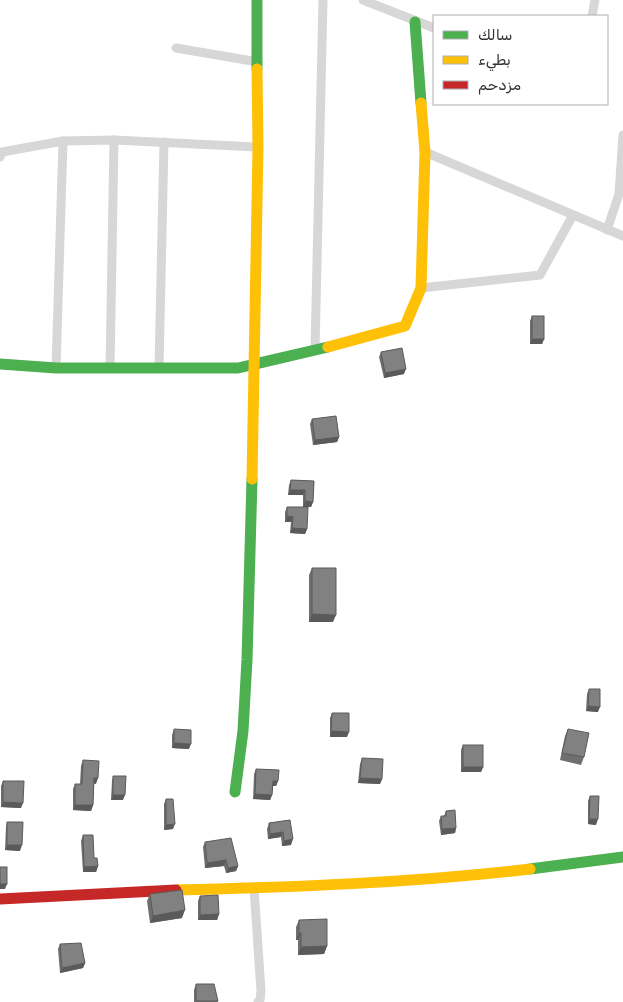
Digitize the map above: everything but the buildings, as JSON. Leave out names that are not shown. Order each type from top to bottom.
[{"type":"street","points":[[234,792],[243,731],[247,660],[255,364],[258,147],[257,0]]},
{"type":"street","points":[[315,350],[323,0]]},
{"type":"street","points":[[363,0],[433,28]]},
{"type":"street","points":[[592,15],[595,0]]},
{"type":"street","points":[[0,364],[56,368],[238,368],[405,326],[421,288],[425,152],[415,22]]},
{"type":"street","points":[[176,48],[258,62]]},
{"type":"street","points":[[606,230],[619,194],[623,135]]},
{"type":"street","points":[[0,157],[2,152],[63,141],[114,140],[258,147]]},
{"type":"street","points":[[110,368],[114,140]]},
{"type":"street","points":[[56,368],[63,141]]},
{"type":"street","points":[[159,368],[164,142]]},
{"type":"street","points":[[425,152],[623,236]]},
{"type":"street","points":[[421,288],[540,275],[572,215]]},
{"type":"street","points":[[0,899],[172,890],[319,886],[487,874],[623,857]]},
{"type":"street","points":[[254,888],[261,991],[258,1002]]},
{"type":"traffic: fast","points":[[257,0],[257,69]]},
{"type":"traffic: fast","points":[[415,22],[421,103]]},
{"type":"traffic: fast","points":[[0,364],[56,368],[238,368],[328,347]]},
{"type":"traffic: fast","points":[[235,792],[243,731],[247,660],[252,479]]},
{"type":"traffic: fast","points":[[530,869],[623,857]]},
{"type":"traffic: slow","points":[[252,479],[258,147],[257,69]]},
{"type":"traffic: slow","points":[[328,347],[405,326],[421,288],[425,152],[421,103]]},
{"type":"traffic: slow","points":[[176,890],[397,881],[530,869]]},
{"type":"traffic: jam","points":[[0,899],[176,890]]}]
